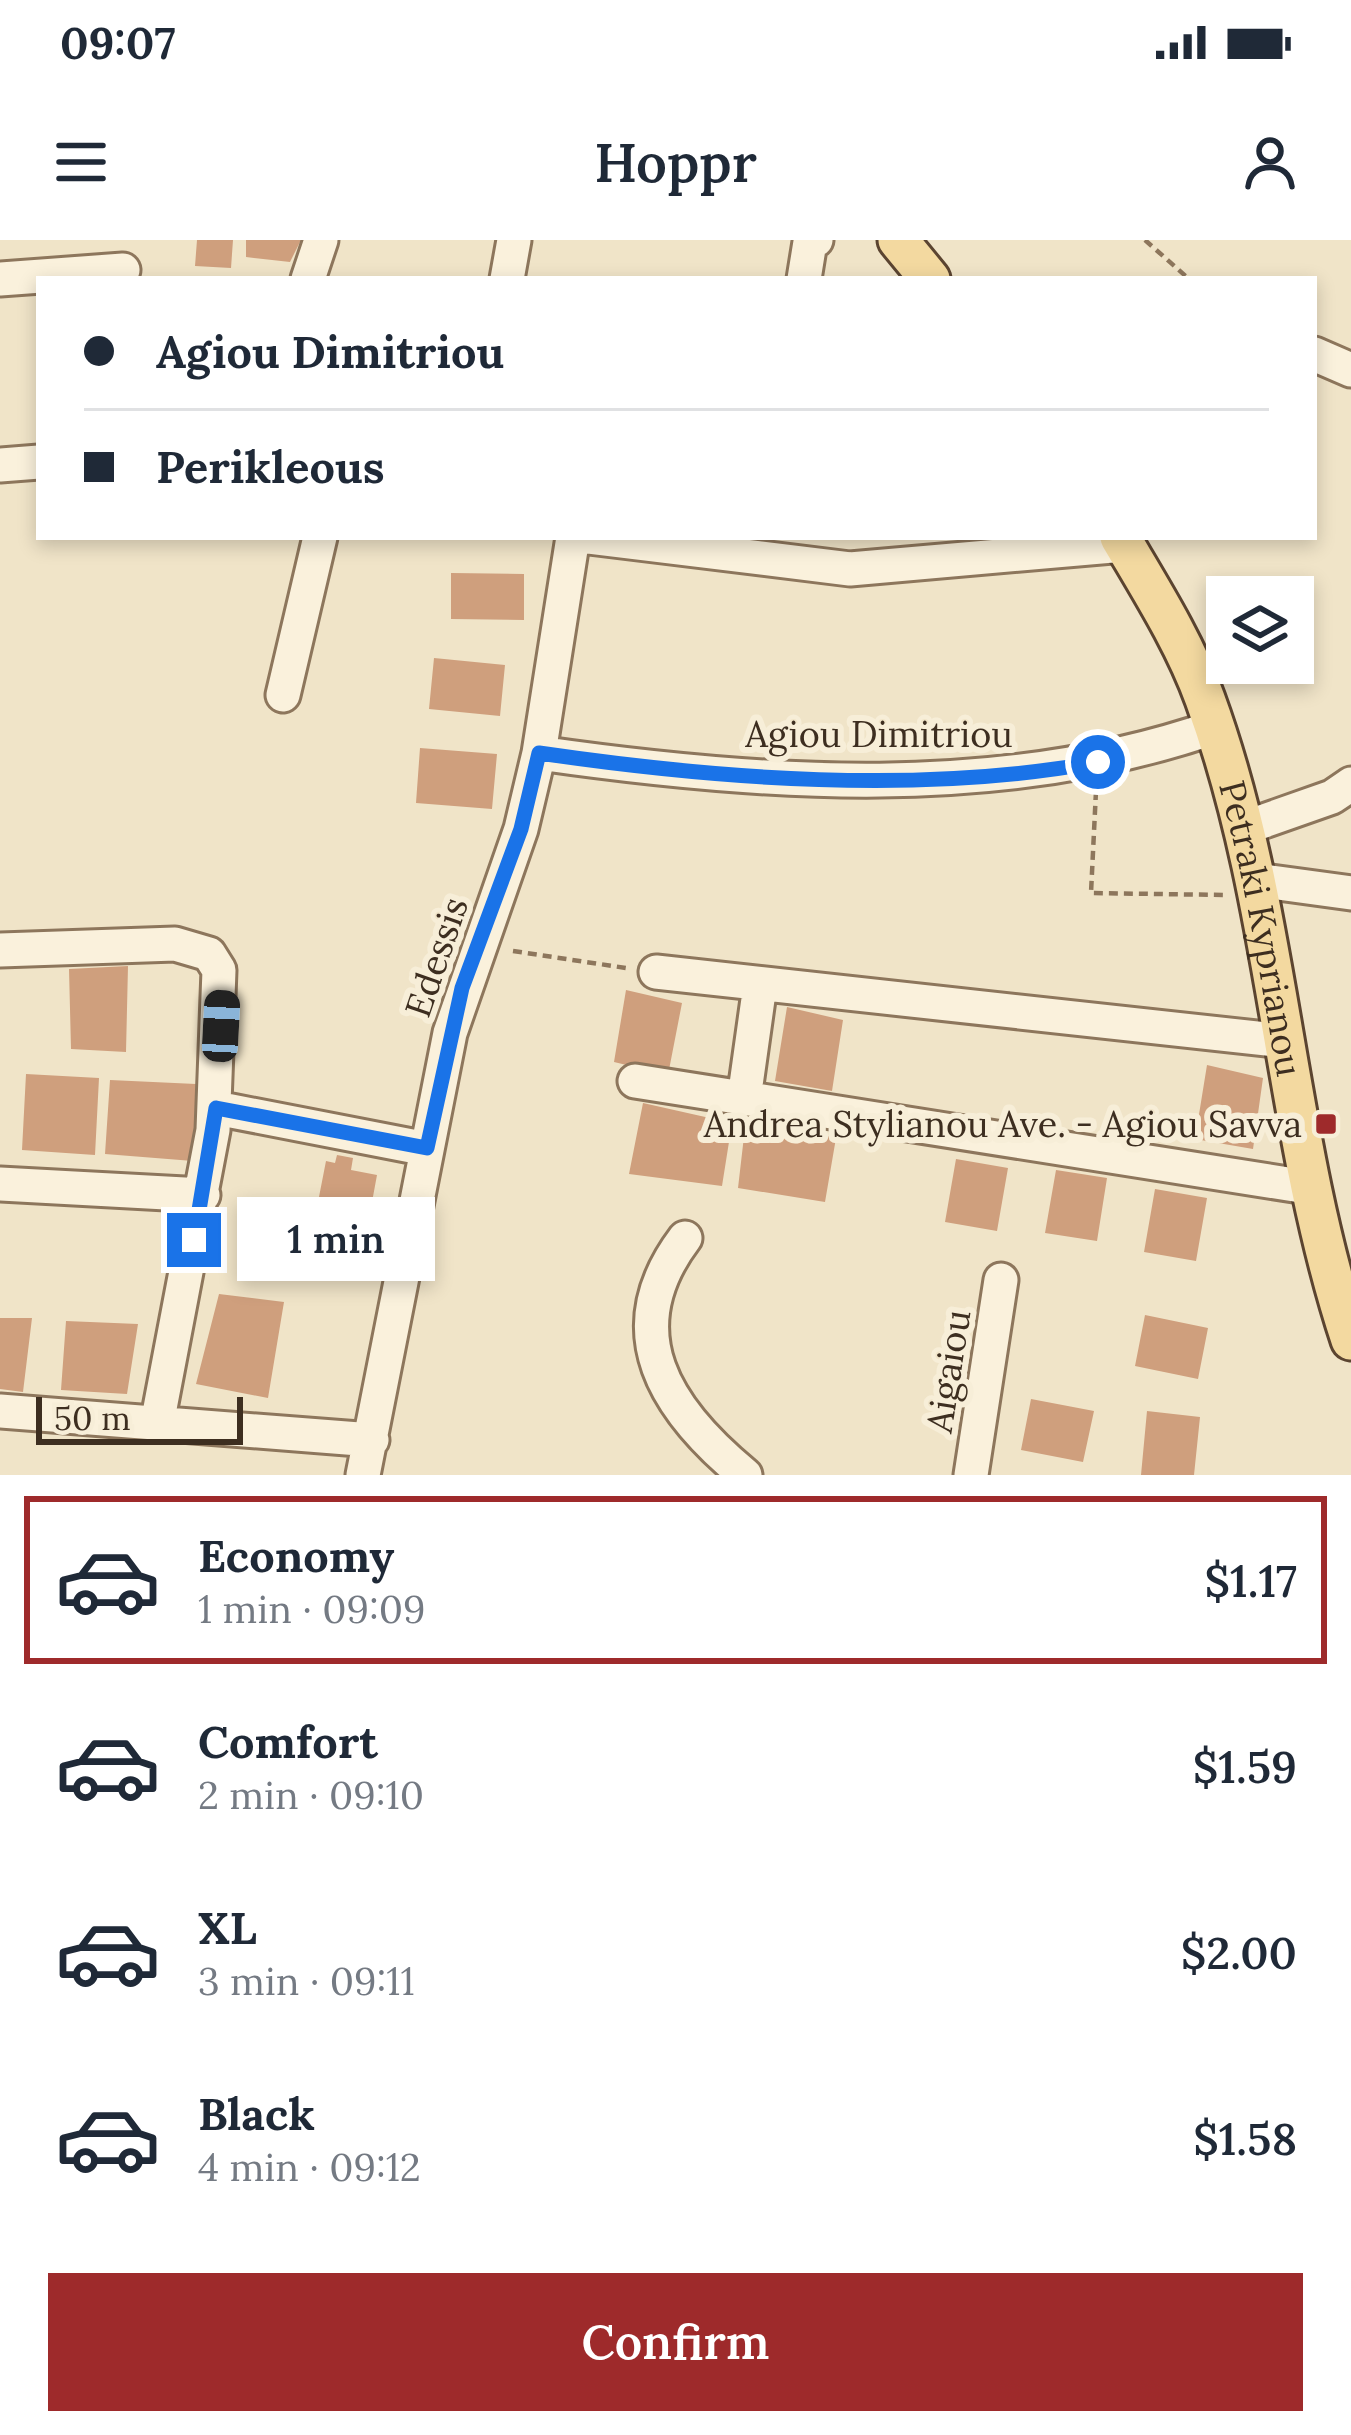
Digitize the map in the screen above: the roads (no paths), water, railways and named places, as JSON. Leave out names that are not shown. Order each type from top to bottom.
[{"type":"main road","name":"Petraki Kyprianou","points":[[1122,541],[1184,652],[1215,728],[1244,828],[1307,1187],[1351,1339]]},
{"type":"street","points":[[309,276],[321,240]]},
{"type":"street","points":[[508,276],[514,240]]},
{"type":"street","points":[[804,276],[810,242],[816,240]]},
{"type":"street","points":[[41,276],[124,270]]},
{"type":"street","points":[[0,279],[36,276]]},
{"type":"street","points":[[1317,355],[1351,370]]},
{"type":"street","points":[[0,465],[36,462]]},
{"type":"street","points":[[283,695],[319,540]]},
{"type":"street","name":"Edessis","points":[[363,1475],[450,1033],[477,946],[516,847],[539,753],[573,540]]},
{"type":"street","points":[[613,540],[850,569],[1122,541]]},
{"type":"street","name":"Agiou Dimitriou","points":[[539,753],[644,768],[762,776],[969,776],[1098,762],[1215,728]]},
{"type":"street","points":[[1244,828],[1332,797],[1351,784]]},
{"type":"street","points":[[1258,888],[1351,893]]},
{"type":"street","points":[[0,950],[196,947],[209,954],[223,986],[216,1108],[203,1195],[157,1424]]},
{"type":"street","points":[[656,972],[1284,1041]]},
{"type":"street","points":[[744,1099],[760,985]]},
{"type":"street","points":[[635,1082],[1307,1187]]},
{"type":"street","points":[[216,1108],[427,1148]]},
{"type":"street","points":[[0,1184],[203,1195]]},
{"type":"street","points":[[685,1238],[657,1279],[650,1323],[655,1357],[684,1414],[746,1475]]},
{"type":"street","name":"Aigaiou","points":[[971,1475],[1001,1280]]},
{"type":"street","points":[[0,1411],[372,1440]]},
{"type":"place","name":"Andrea Stylianou Ave. - Agiou Savva","points":[[1326,1124]]}]
